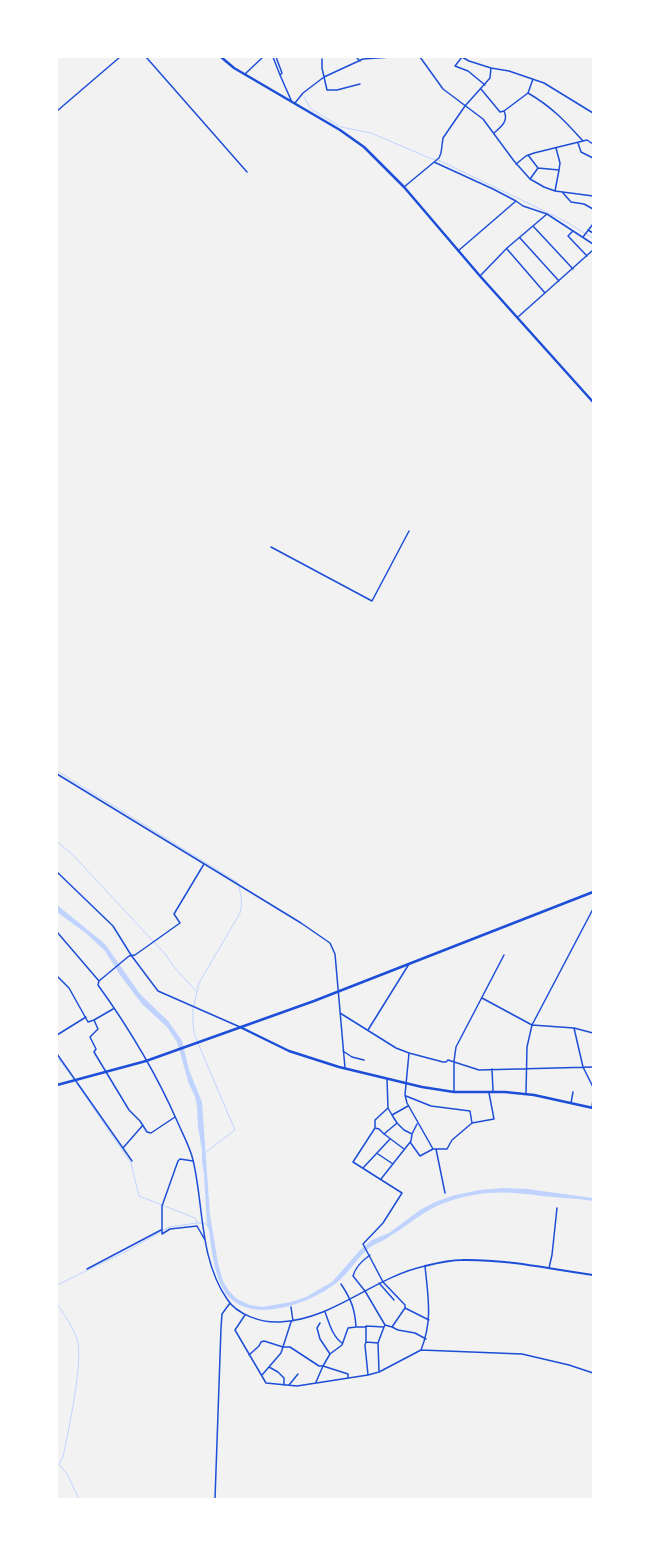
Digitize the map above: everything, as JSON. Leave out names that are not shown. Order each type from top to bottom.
[{"type":"main road","points":[[221,57],[245,74],[291,100],[356,141],[377,159],[593,402]]},
{"type":"main road","points":[[57,1085],[146,1061],[314,1001],[593,892]]},
{"type":"main road","points":[[240,1027],[289,1051],[345,1068],[422,1087],[454,1092],[505,1092],[526,1094],[593,1108]]},
{"type":"street","points":[[57,112],[120,57]]},
{"type":"street","points":[[146,57],[247,172]]},
{"type":"street","points":[[245,74],[263,57]]},
{"type":"street","points":[[273,57],[291,100]]},
{"type":"street","points":[[276,57],[282,73],[280,75]]},
{"type":"street","points":[[356,57],[360,61]]},
{"type":"street","points":[[295,103],[303,93],[324,77],[360,61],[391,57]]},
{"type":"street","points":[[420,57],[443,89],[483,119],[516,164],[530,179],[544,188],[555,191],[593,196]]},
{"type":"street","points":[[485,85],[468,71],[454,66],[462,57],[468,61],[491,68],[509,71],[544,83],[593,113]]},
{"type":"street","points":[[322,59],[327,90],[337,90],[360,84]]},
{"type":"street","points":[[404,188],[434,162],[441,153],[443,138],[465,106],[490,78],[491,68]]},
{"type":"street","points":[[480,89],[500,112],[504,111],[528,93],[533,80]]},
{"type":"street","points":[[528,93],[555,111],[583,141]]},
{"type":"street","points":[[493,133],[505,123],[506,115],[504,111]]},
{"type":"street","points":[[516,164],[528,156],[544,150],[586,140],[593,144]]},
{"type":"street","points":[[578,143],[581,152],[593,158]]},
{"type":"street","points":[[555,191],[560,162],[556,148]]},
{"type":"street","points":[[528,156],[538,168],[559,170]]},
{"type":"street","points":[[434,162],[516,201],[523,206],[546,214],[593,244]]},
{"type":"street","points":[[530,179],[538,168]]},
{"type":"street","points":[[563,193],[571,202],[584,204],[593,209]]},
{"type":"street","points":[[458,251],[516,201]]},
{"type":"street","points":[[480,276],[507,248],[546,214]]},
{"type":"street","points":[[583,237],[593,224]]},
{"type":"street","points":[[533,226],[573,269]]},
{"type":"street","points":[[588,230],[593,233]]},
{"type":"street","points":[[573,231],[568,236],[587,256]]},
{"type":"street","points":[[519,238],[559,281]]},
{"type":"street","points":[[507,248],[545,293]]},
{"type":"street","points":[[518,317],[593,250]]},
{"type":"street","points":[[271,547],[372,601],[409,531]]},
{"type":"street","points":[[57,778],[58,774],[301,923],[330,943],[335,954],[345,1068]]},
{"type":"street","points":[[99,981],[131,955],[135,955],[180,923],[174,914],[204,864]]},
{"type":"street","points":[[57,872],[113,926],[153,986],[162,993],[225,1019],[240,1027]]},
{"type":"street","points":[[526,1094],[527,1047],[532,1025],[593,909]]},
{"type":"street","points":[[57,932],[99,981],[98,985],[131,1034],[175,1117],[193,1162],[205,1240],[214,1276],[230,1303],[245,1315],[269,1322],[292,1321],[325,1311],[383,1282],[425,1266],[448,1261],[472,1260],[514,1263],[593,1275]]},
{"type":"street","points":[[454,1092],[454,1061],[456,1047],[504,955]]},
{"type":"street","points":[[368,1030],[410,963]]},
{"type":"street","points":[[57,976],[69,988],[88,1022],[113,1009]]},
{"type":"street","points":[[482,998],[532,1025],[574,1028],[593,1032]]},
{"type":"street","points":[[340,1013],[396,1048],[443,1062],[448,1060],[454,1061],[479,1070],[593,1067]]},
{"type":"street","points":[[57,1035],[86,1017]]},
{"type":"street","points":[[94,1020],[98,1029],[90,1037],[96,1049],[94,1052],[128,1110],[143,1125],[147,1132],[151,1133],[175,1117]]},
{"type":"street","points":[[574,1028],[582,1067],[593,1086]]},
{"type":"street","points":[[343,1051],[352,1057],[364,1060]]},
{"type":"street","points":[[409,1053],[406,1095],[408,1106],[417,1124],[435,1149],[446,1193]]},
{"type":"street","points":[[57,1054],[132,1161]]},
{"type":"street","points":[[492,1069],[493,1093]]},
{"type":"street","points":[[387,1078],[388,1108],[397,1123],[404,1130],[412,1134]]},
{"type":"street","points":[[571,1103],[573,1092]]},
{"type":"street","points":[[410,1142],[420,1156],[435,1149],[447,1149],[452,1140],[472,1123],[494,1119],[489,1093]]},
{"type":"street","points":[[406,1095],[431,1106],[470,1111],[472,1123]]},
{"type":"street","points":[[593,1099],[593,1108]]},
{"type":"street","points":[[392,1115],[408,1106]]},
{"type":"street","points":[[388,1108],[375,1120],[375,1128],[353,1162],[402,1193],[383,1222],[363,1244],[383,1282],[405,1305],[405,1308],[429,1320]]},
{"type":"street","points":[[384,1134],[397,1123]]},
{"type":"street","points":[[381,1180],[410,1142],[417,1124]]},
{"type":"street","points":[[124,1148],[143,1125]]},
{"type":"street","points":[[375,1128],[379,1129],[404,1149]]},
{"type":"street","points":[[363,1168],[390,1139]]},
{"type":"street","points":[[377,1153],[393,1164]]},
{"type":"street","points":[[193,1162],[180,1159],[178,1161],[162,1206],[161,1230],[162,1234],[170,1229],[197,1226],[205,1240]]},
{"type":"street","points":[[549,1268],[558,1208]]},
{"type":"street","points":[[86,1269],[161,1230]]},
{"type":"street","points":[[369,1254],[354,1272],[353,1276],[365,1291],[384,1326],[378,1343],[379,1372]]},
{"type":"street","points":[[421,1350],[426,1339],[429,1320],[425,1266]]},
{"type":"street","points":[[341,1284],[350,1299],[355,1313],[356,1327]]},
{"type":"street","points":[[379,1284],[394,1300]]},
{"type":"street","points":[[215,1499],[222,1314],[230,1303]]},
{"type":"street","points":[[261,1375],[278,1358],[283,1347],[292,1321],[291,1307]]},
{"type":"street","points":[[392,1327],[405,1308]]},
{"type":"street","points":[[325,1311],[331,1328],[338,1340],[342,1342]]},
{"type":"street","points":[[245,1315],[235,1330],[266,1383],[297,1386],[368,1375],[379,1372],[421,1350],[522,1354],[569,1365],[593,1373]]},
{"type":"street","points":[[320,1323],[317,1328],[320,1339],[330,1354]]},
{"type":"street","points":[[316,1382],[330,1354],[339,1349],[347,1335],[348,1328],[366,1326],[392,1327],[398,1330],[415,1333],[426,1339]]},
{"type":"street","points":[[366,1326],[368,1375]]},
{"type":"street","points":[[249,1355],[259,1346],[261,1342],[264,1341],[283,1347],[293,1348],[319,1366],[348,1374],[348,1378]]},
{"type":"street","points":[[366,1342],[378,1343]]},
{"type":"street","points":[[269,1367],[278,1372],[284,1378],[284,1385]]},
{"type":"street","points":[[289,1385],[298,1374]]},
{"type":"water","points":[[57,905],[105,944],[140,994],[169,1022],[182,1041],[189,1070],[202,1102],[210,1215],[218,1263],[223,1281],[229,1291],[237,1299],[250,1305],[262,1307],[291,1302],[306,1297],[332,1282],[360,1250],[372,1240],[389,1233],[420,1210],[435,1202],[455,1195],[480,1190],[504,1188],[527,1189],[593,1198],[593,1201],[517,1193],[494,1193],[471,1195],[459,1198],[431,1209],[388,1238],[369,1248],[361,1255],[341,1279],[317,1295],[302,1302],[269,1310],[253,1309],[239,1305],[228,1296],[223,1289],[214,1264],[209,1230],[207,1226],[202,1150],[198,1127],[197,1107],[195,1096],[189,1084],[177,1042],[167,1027],[142,1004],[120,975],[105,951],[87,934],[57,912]]},
{"type":"waterway","points":[[304,97],[311,109],[341,127],[371,133],[432,159],[436,159],[559,218],[593,238]]},
{"type":"waterway","points":[[57,771],[237,882],[241,897],[240,913],[199,983],[193,1010],[194,1033],[235,1130],[206,1152]]},
{"type":"waterway","points":[[57,842],[71,853],[166,955],[174,967],[196,991]]},
{"type":"waterway","points":[[57,1057],[73,1078]]},
{"type":"waterway","points":[[77,1084],[131,1163],[139,1196],[195,1218],[197,1223]]},
{"type":"waterway","points":[[57,1285],[127,1251],[169,1227],[197,1223],[204,1223],[207,1225]]},
{"type":"waterway","points":[[57,1304],[73,1330],[79,1349],[77,1379],[71,1414],[63,1457],[59,1464],[67,1474],[79,1499]]}]
